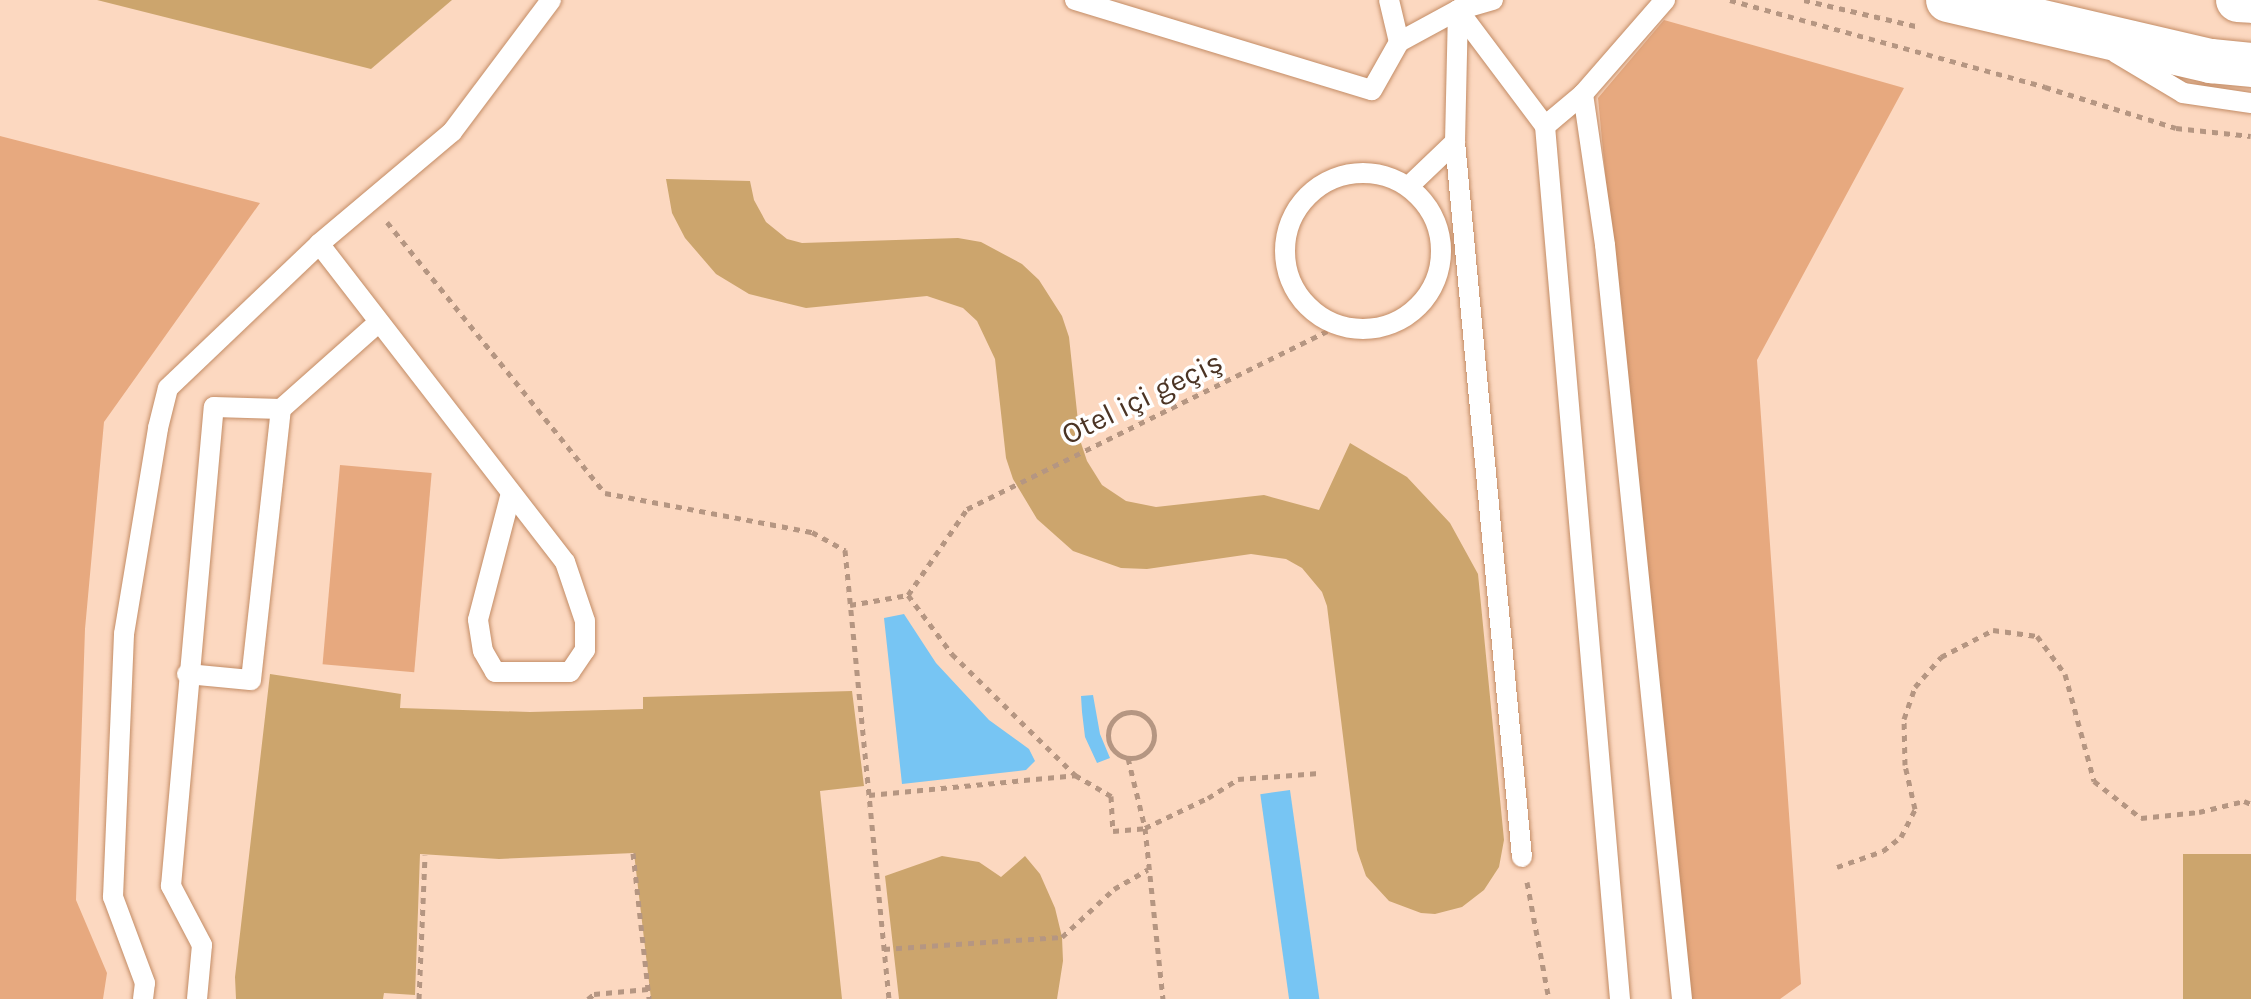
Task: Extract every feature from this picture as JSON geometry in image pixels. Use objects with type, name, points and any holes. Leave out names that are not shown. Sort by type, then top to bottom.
[{"type":"main road","points":[[1948,0],[2211,61],[2251,65]]},
{"type":"main road","points":[[2238,0],[2251,1]]},
{"type":"lane","points":[[143,999],[145,983],[113,897],[124,634],[158,428],[168,388],[319,244],[452,132],[551,0]]},
{"type":"lane","points":[[1075,0],[1372,90],[1399,42],[1458,10],[1493,0]]},
{"type":"lane","points":[[1389,0],[1399,42]]},
{"type":"lane","points":[[1545,126],[1583,94],[1665,0]]},
{"type":"lane","points":[[1458,10],[1545,126],[1620,999]]},
{"type":"lane","points":[[1458,10],[1455,142],[1522,857]]},
{"type":"lane","points":[[2082,32],[2183,93],[2251,103]]},
{"type":"lane","points":[[1583,94],[1605,245],[1682,999]]},
{"type":"lane","points":[[1409,186],[1455,142]]},
{"type":"lane","points":[[1366,171],[1409,186],[1437,221],[1442,266],[1421,306],[1382,329],[1336,327],[1299,301],[1283,259],[1291,215],[1322,182],[1366,171]]},
{"type":"lane","points":[[319,244],[565,562],[585,621],[585,650],[570,672],[495,672],[483,651],[478,620],[511,493]]},
{"type":"lane","points":[[187,674],[251,680],[281,409],[379,322]]},
{"type":"lane","points":[[197,999],[202,945],[171,886],[187,674],[214,407],[281,409]]},
{"type":"path","points":[[1730,0],[2045,87],[2176,128],[2251,136]]},
{"type":"path","points":[[370,201],[605,493],[812,532],[845,550],[889,999]]},
{"type":"path","name":"Otel içi geçiş","points":[[908,595],[967,509],[1336,327]]},
{"type":"path","points":[[850,605],[908,595],[952,654],[1075,775],[1111,796],[1113,831],[1145,828],[1208,798],[1238,779],[1319,773]]},
{"type":"path","points":[[1837,867],[1883,851],[1901,837],[1915,809],[1905,765],[1904,719],[1915,687],[1941,657],[1993,630],[2037,636],[2065,674],[2094,781],[2141,818],[2199,812],[2244,801],[2251,804]]},
{"type":"path","points":[[1128,758],[1146,752],[1154,737],[1149,720],[1133,712],[1116,717],[1108,733],[1113,749],[1128,758],[1145,828],[1163,999]]},
{"type":"path","points":[[869,795],[1075,775]]},
{"type":"path","points":[[633,853],[649,999]]},
{"type":"path","points":[[419,999],[425,855]]},
{"type":"path","points":[[1522,857],[1549,999]]},
{"type":"path","points":[[884,949],[1062,937],[1114,889],[1148,869]]},
{"type":"path","points":[[588,999],[594,994],[648,989]]},
{"type":"shaded area","points":[[1664,20],[1904,88],[1757,360],[1801,984],[1780,999],[1684,999],[1598,98]]},
{"type":"shaded area","points":[[0,136],[260,203],[104,422],[85,629],[76,900],[107,973],[103,999],[0,999]]},
{"type":"shaded area","points":[[340,465],[432,473],[414,672],[323,664]]},
{"type":"water","points":[[904,614],[936,663],[989,720],[1029,749],[1035,761],[1026,770],[902,784],[884,618]]},
{"type":"water","points":[[1093,695],[1100,734],[1110,758],[1097,763],[1085,737],[1081,696]]},
{"type":"water","points":[[1290,790],[1319,999],[1289,999],[1260,794]]},
{"type":"building","points":[[97,0],[452,0],[371,69]]},
{"type":"building","points":[[666,179],[750,181],[754,200],[766,222],[787,239],[802,243],[958,238],[981,242],[1022,264],[1039,280],[1062,316],[1069,337],[1080,440],[1087,461],[1102,485],[1126,501],[1156,507],[1264,495],[1319,510],[1350,443],[1407,477],[1450,523],[1478,574],[1504,840],[1499,867],[1484,890],[1462,907],[1435,914],[1421,913],[1389,901],[1366,876],[1357,850],[1327,606],[1322,592],[1302,568],[1286,559],[1251,554],[1147,569],[1121,568],[1073,551],[1037,519],[1013,479],[1006,458],[995,359],[977,321],[963,308],[927,296],[806,308],[749,294],[716,274],[685,238],[672,213]]},
{"type":"building","points":[[270,674],[401,694],[400,708],[530,712],[643,709],[643,697],[852,691],[864,786],[820,791],[842,999],[651,999],[634,853],[499,859],[420,854],[415,995],[384,993],[383,999],[236,999],[235,977]]},
{"type":"building","points":[[2183,854],[2251,854],[2251,999],[2183,999]]},
{"type":"building","points":[[942,856],[979,862],[1001,877],[1025,856],[1040,874],[1055,908],[1062,937],[1063,961],[1057,999],[899,999],[885,876]]}]
